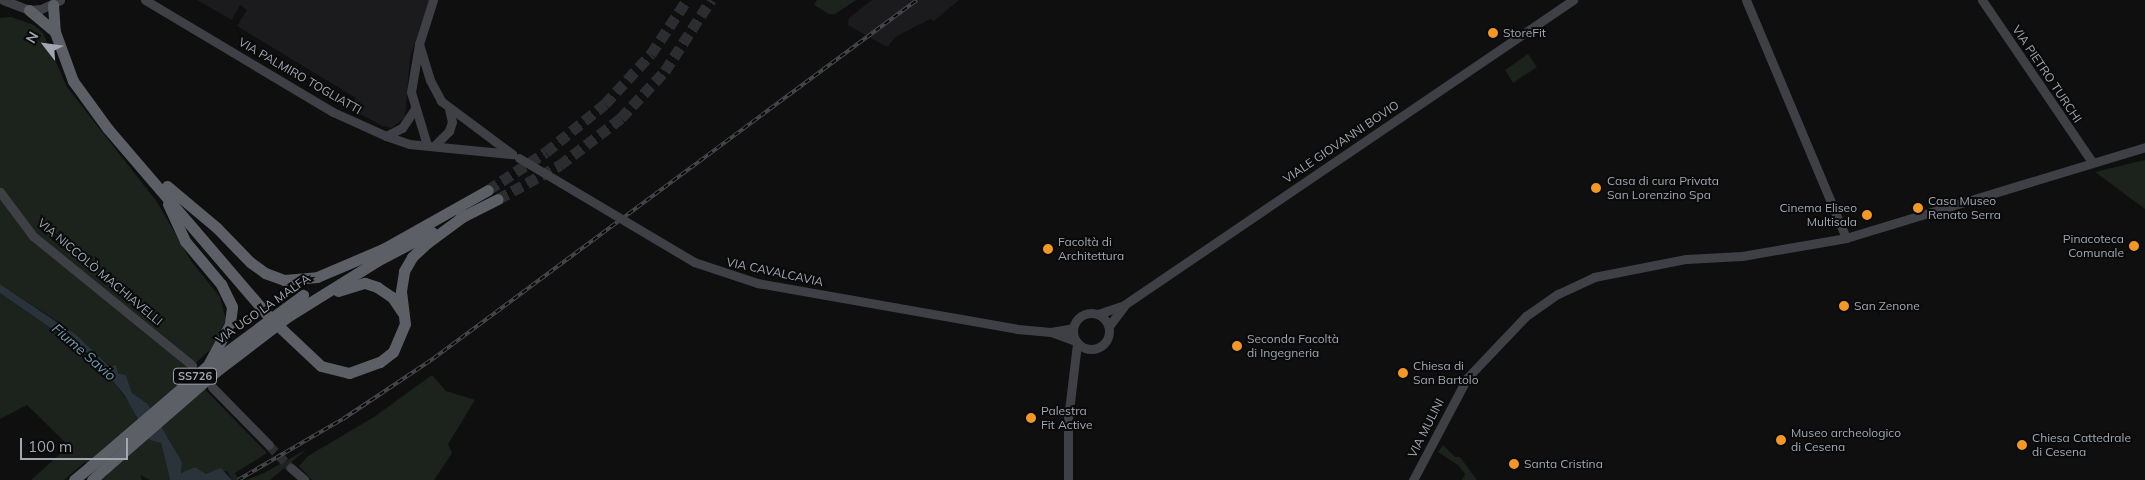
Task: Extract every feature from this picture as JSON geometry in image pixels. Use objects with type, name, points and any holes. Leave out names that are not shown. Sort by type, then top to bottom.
[{"type":"highway","points":[[56,2],[55,32],[73,81],[108,129],[155,181],[270,318],[321,366],[349,372],[380,362],[400,341],[405,324],[402,280],[412,257],[465,216]]},
{"type":"highway","points":[[29,10],[55,32]]},
{"type":"highway","points":[[108,129],[176,195],[217,228],[250,262],[274,277],[284,280],[317,277],[390,246]]},
{"type":"highway","points":[[155,181],[185,240],[228,296],[232,307],[230,324],[218,349],[206,367]]},
{"type":"highway","name":"VIA UGO LA MALFA","points":[[92,480],[98,467],[206,367],[303,295],[488,190]]},
{"type":"highway","name":"VIA UGO LA MALFA","points":[[74,480],[98,467],[287,317],[377,260],[498,199]]},
{"type":"highway","points":[[287,317],[341,289],[365,283],[385,291],[403,313]]},
{"type":"street","name":"VIA PALMIRO TOGLIATTI","points":[[145,0],[333,112],[386,136],[430,145],[515,156]]},
{"type":"street","points":[[434,0],[419,44],[411,92],[414,110],[430,145],[449,131],[452,122],[448,107]]},
{"type":"street","name":"VIALE GIOVANNI BOVIO","points":[[1098,314],[1124,305],[1573,0]]},
{"type":"street","points":[[1746,0],[1846,238]]},
{"type":"street","name":"VIA PIETRO TURCHI","points":[[1982,0],[2092,162]]},
{"type":"street","points":[[2,2],[29,10],[56,2]]},
{"type":"street","name":"VIA CAVALCAVIA","points":[[419,44],[430,80],[448,107],[515,156],[694,262],[757,283],[1016,329],[1051,332],[1073,328]]},
{"type":"street","points":[[386,136],[402,128],[414,110]]},
{"type":"street","name":"VIA MULINI","points":[[1413,480],[1461,387],[1526,316],[1558,294],[1594,277],[1686,259],[1742,256],[1846,238],[2145,147]]},
{"type":"street","name":"VIA NICCOLÒ MACHIAVELLI","points":[[0,192],[33,236],[192,365]]},
{"type":"street","name":"VIALE GIOVANNI BOVIO","points":[[1109,326],[1124,305]]},
{"type":"street","points":[[1068,480],[1068,419],[1076,369],[1076,342],[1073,328],[1084,314],[1098,314],[1109,326],[1106,342],[1083,357],[1076,369]]},
{"type":"street","name":"VIA CAVALCAVIA","points":[[1051,332],[1076,342]]},
{"type":"street","points":[[1076,342],[1094,350]]},
{"type":"street","points":[[212,387],[269,446]]},
{"type":"street","points":[[291,468],[305,480]]},
{"type":"shaded area","points":[[197,0],[430,0],[410,57],[405,117],[392,128],[383,126],[350,109],[356,98],[237,26],[247,10],[240,5],[232,20]]},
{"type":"shaded area","points":[[817,0],[856,0],[835,14],[829,14],[814,5]]},
{"type":"shaded area","points":[[872,0],[959,0],[934,21],[930,19],[897,36],[887,47],[848,25],[849,18]]},
{"type":"shaded area","points":[[11,17],[34,25],[43,33],[67,87],[157,202],[191,261],[220,297],[226,320],[211,349],[187,371],[267,453],[235,473],[239,480],[232,480],[227,471],[206,474],[195,467],[181,473],[182,462],[148,404],[132,393],[126,375],[118,373],[57,321],[0,284],[0,18]]},
{"type":"shaded area","points":[[1528,54],[1537,67],[1513,83],[1505,70]]},
{"type":"shaded area","points":[[2145,160],[2145,209],[2095,172]]},
{"type":"shaded area","points":[[0,293],[78,347],[107,374],[161,443],[170,480],[150,480],[140,475],[142,480],[98,480],[85,462],[64,480],[31,480],[69,446],[27,405],[0,419]]},
{"type":"shaded area","points":[[432,375],[446,391],[475,400],[448,444],[452,453],[434,480],[312,480],[299,466],[308,456],[374,417]]},
{"type":"shaded area","points":[[1443,445],[1455,457],[1460,457],[1477,480],[1462,480],[1465,474],[1458,465],[1438,452]]},
{"type":"shaded area","points":[[307,449],[270,480],[246,480],[264,473]]},
{"type":"water","name":"Fiume Savio","points":[[0,284],[75,334],[110,367],[116,365],[118,373],[126,375],[132,393],[148,404],[182,462],[181,473],[195,467],[206,474],[221,468],[232,480],[170,480],[161,443],[150,440],[125,396],[107,374],[78,347],[0,293]]},
{"type":"tunnel","points":[[488,190],[546,152],[605,104],[651,54],[687,0]]},
{"type":"tunnel","points":[[498,199],[560,165],[621,118],[665,71],[711,0]]},
{"type":"tunnel","points":[[269,445],[291,468]]},
{"type":"railway","points":[[238,480],[343,419],[434,358],[917,0]]},
{"type":"place","name":"StoreFit","points":[[1493,33]]},
{"type":"place","name":"Casa di cura Privata San Lorenzino Spa","points":[[1596,188]]},
{"type":"place","name":"Casa Museo Renato Serra","points":[[1918,208]]},
{"type":"place","name":"Cinema Eliseo Multisala","points":[[1867,215]]},
{"type":"place","name":"Pinacoteca Comunale","points":[[2134,246]]},
{"type":"place","name":"Facoltà di Architettura","points":[[1048,249]]},
{"type":"place","name":"San Zenone","points":[[1844,306]]},
{"type":"place","name":"Seconda Facoltà di Ingegneria","points":[[1237,346]]},
{"type":"place","name":"Chiesa di San Bartolo","points":[[1403,373]]},
{"type":"place","name":"Palestra Fit Active","points":[[1031,418]]},
{"type":"place","name":"Museo archeologico di Cesena","points":[[1781,440]]},
{"type":"place","name":"Chiesa Cattedrale di Cesena","points":[[2022,445]]},
{"type":"place","name":"Santa Cristina","points":[[1514,464]]}]
